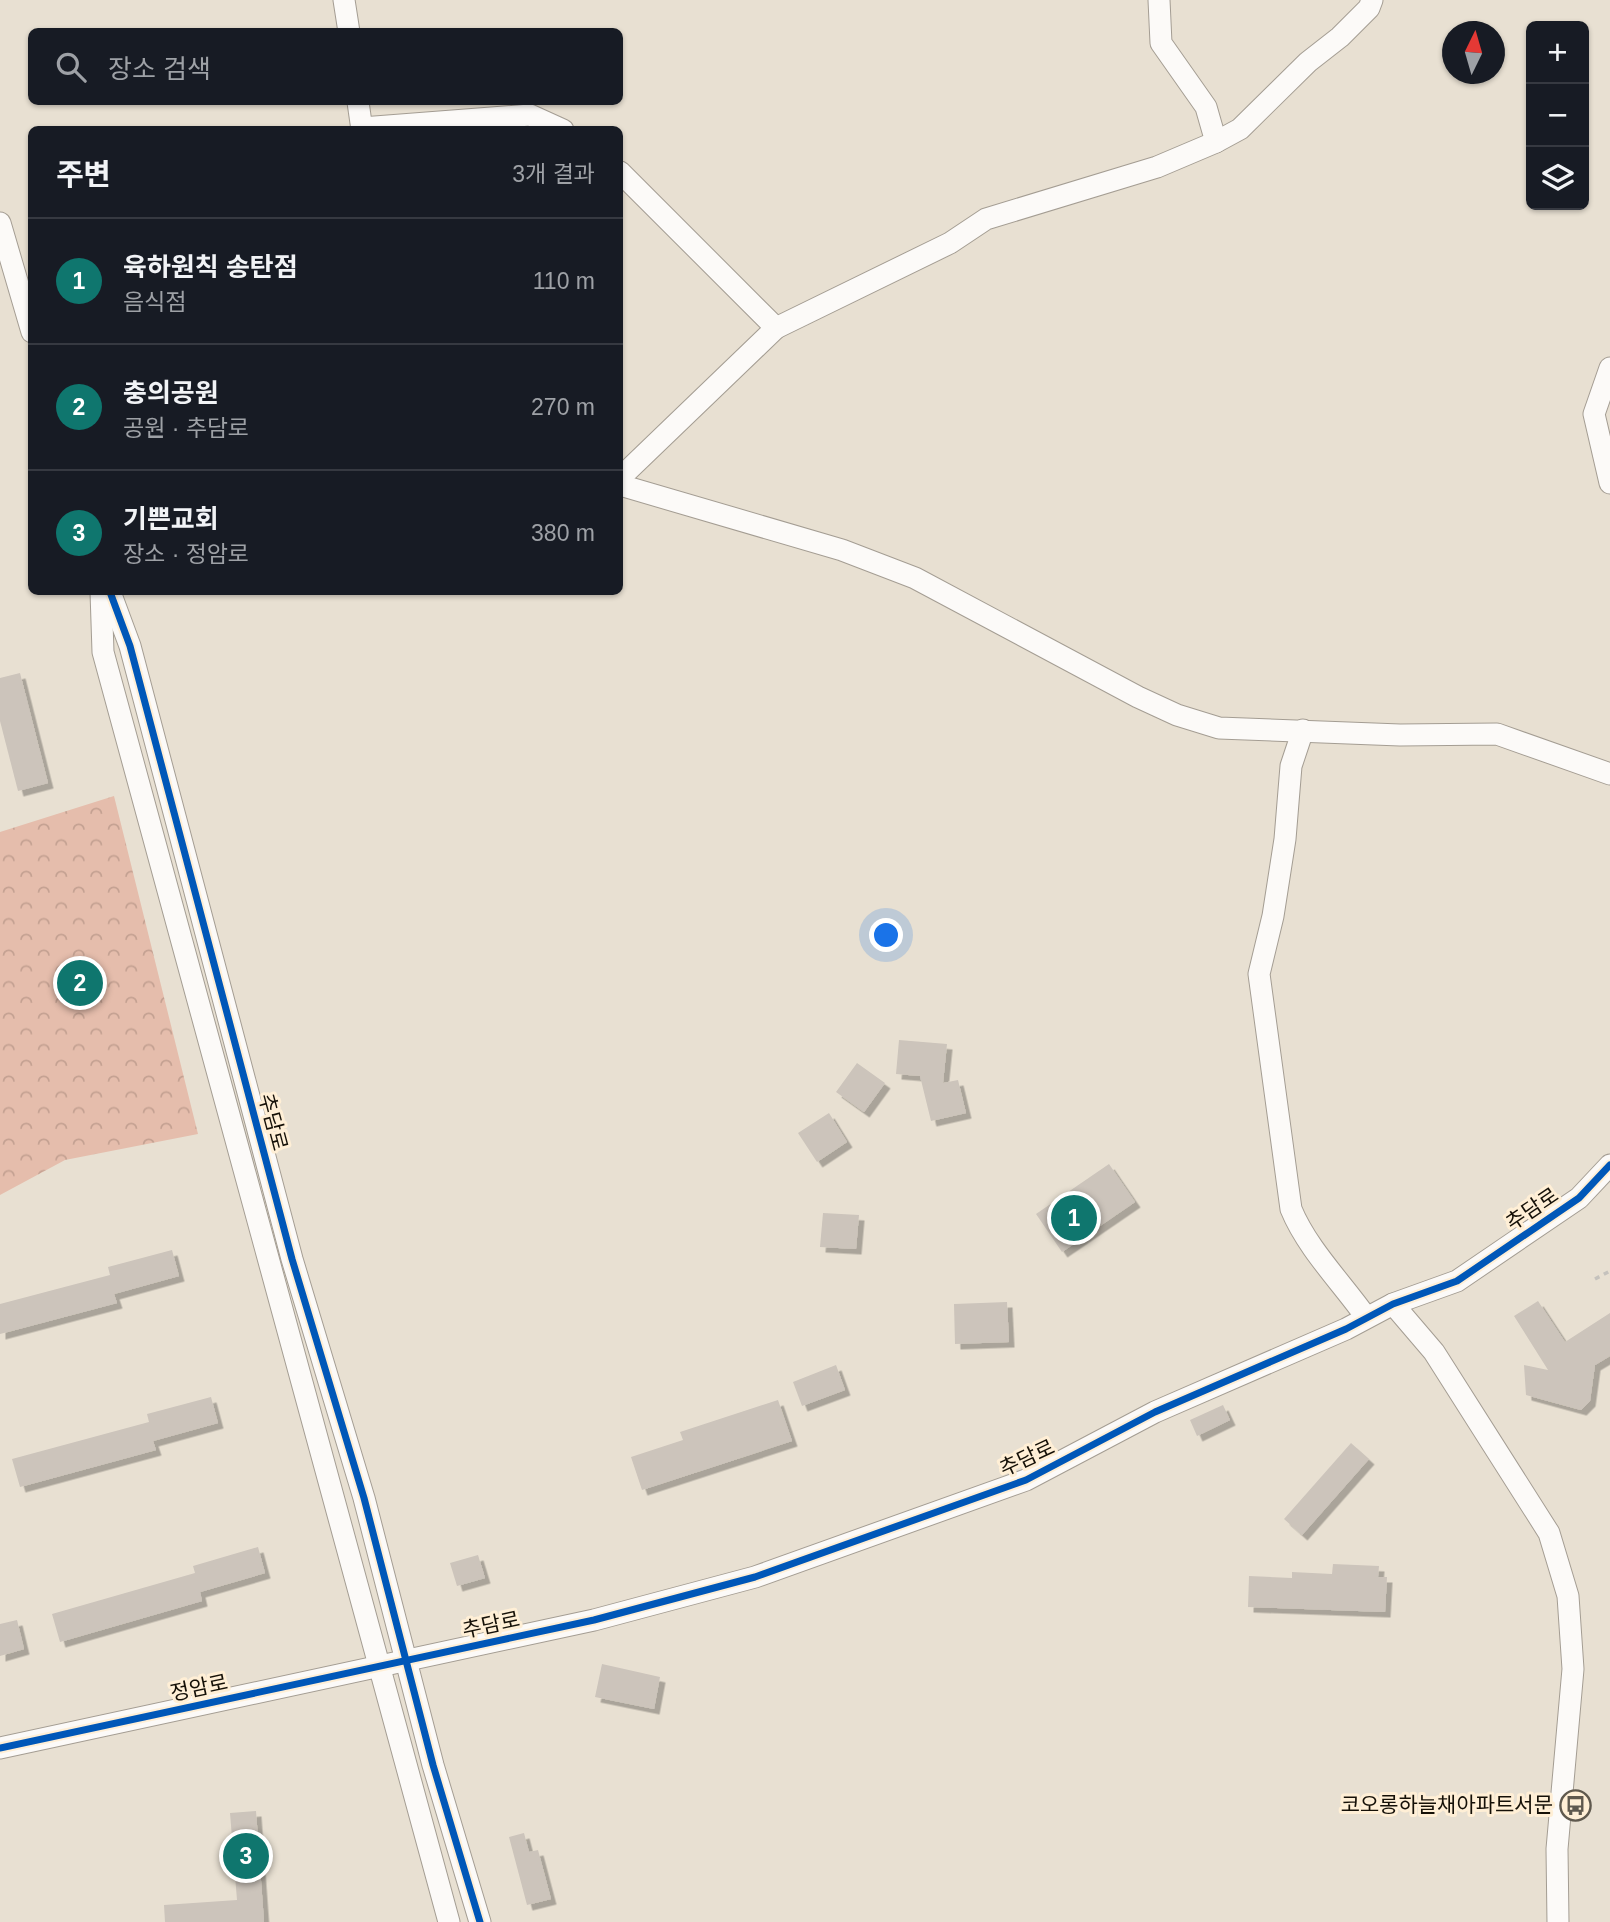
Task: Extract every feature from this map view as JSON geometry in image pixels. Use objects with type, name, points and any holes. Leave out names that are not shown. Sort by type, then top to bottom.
[{"type":"street","points":[[344,0],[348,28]]},
{"type":"street","points":[[1159,0],[1161,43],[1206,107],[1216,142]]},
{"type":"street","points":[[623,475],[776,328],[950,243],[986,219],[1157,167],[1240,129],[1308,62],[1369,8],[1371,0]]},
{"type":"street","points":[[358,105],[362,126]]},
{"type":"street","points":[[398,126],[530,115],[554,126]]},
{"type":"street","points":[[623,175],[776,328]]},
{"type":"street","points":[[0,223],[28,318]]},
{"type":"street","points":[[1610,368],[1594,414],[1610,483]]},
{"type":"street","points":[[623,486],[842,550],[915,578],[1177,715],[1219,728],[1400,735],[1497,734],[1610,774]]},
{"type":"street","name":"추담로","points":[[101,595],[103,652],[449,1922]]},
{"type":"street","name":"추담로","points":[[111,595],[130,646],[288,1246],[364,1498],[406,1662],[480,1922]]},
{"type":"street","points":[[1303,730],[1291,766],[1285,839],[1273,916],[1259,974],[1291,1209],[1301,1233],[1333,1269],[1366,1317]]},
{"type":"street","name":"추담로","points":[[406,1662],[594,1620],[755,1577],[1026,1480],[1155,1412],[1346,1329],[1393,1304],[1457,1281],[1579,1198],[1610,1165]]},
{"type":"street","points":[[1393,1304],[1434,1352],[1549,1534],[1568,1595],[1573,1669],[1557,1849],[1558,1922]]},
{"type":"street","name":"정암로","points":[[0,1748],[406,1662]]},
{"type":"path","points":[[1595,1279],[1610,1271]]},
{"type":"green space","points":[[114,796],[198,1134],[65,1160],[0,1195],[0,832]]},
{"type":"building","points":[[20,673],[48,783],[18,791],[0,721],[0,678]]},
{"type":"building","points":[[899,1040],[947,1044],[943,1083],[958,1080],[966,1113],[931,1121],[920,1076],[896,1074]]},
{"type":"building","points":[[857,1063],[885,1083],[864,1112],[836,1092]]},
{"type":"building","points":[[829,1113],[847,1142],[817,1162],[798,1133]]},
{"type":"building","points":[[1109,1164],[1135,1202],[1062,1252],[1036,1214]]},
{"type":"building","points":[[823,1213],[859,1215],[856,1249],[820,1247]]},
{"type":"building","points":[[172,1250],[179,1276],[114,1294],[117,1303],[0,1334],[0,1304],[110,1275],[108,1267]]},
{"type":"building","points":[[1538,1301],[1565,1342],[1610,1313],[1610,1356],[1595,1365],[1590,1401],[1581,1410],[1526,1395],[1524,1365],[1548,1370],[1514,1316]]},
{"type":"building","points":[[1007,1302],[1009,1342],[955,1344],[954,1304]]},
{"type":"building","points":[[836,1365],[845,1390],[802,1406],[793,1382]]},
{"type":"building","points":[[211,1397],[218,1423],[153,1441],[156,1450],[20,1487],[12,1459],[149,1422],[147,1414]]},
{"type":"building","points":[[778,1400],[792,1441],[642,1490],[631,1457],[683,1440],[680,1432]]},
{"type":"building","points":[[1223,1405],[1230,1420],[1197,1436],[1190,1420]]},
{"type":"building","points":[[1351,1443],[1369,1459],[1302,1535],[1284,1519]]},
{"type":"building","points":[[258,1547],[265,1573],[200,1592],[202,1601],[60,1642],[52,1614],[195,1573],[193,1566]]},
{"type":"building","points":[[478,1555],[485,1578],[457,1586],[450,1563]]},
{"type":"building","points":[[1333,1564],[1379,1566],[1378,1577],[1387,1577],[1385,1612],[1248,1607],[1249,1576],[1292,1578],[1292,1572],[1332,1574]]},
{"type":"building","points":[[17,1620],[24,1649],[0,1656],[0,1624]]},
{"type":"building","points":[[602,1664],[660,1677],[654,1709],[595,1697]]},
{"type":"building","points":[[256,1811],[264,1922],[165,1922],[164,1905],[237,1900],[230,1813]]},
{"type":"building","points":[[524,1833],[529,1852],[538,1850],[551,1899],[527,1905],[509,1837]]},
{"type":"cycle path","points":[[111,595],[130,646],[292,1259],[364,1498],[433,1765],[480,1922]]},
{"type":"cycle path","points":[[0,1748],[594,1620],[755,1577],[1026,1480],[1155,1412],[1346,1329],[1393,1304],[1457,1281],[1579,1198],[1610,1165]]},
{"type":"place","name":"충의공원","points":[[80,983]]},
{"type":"place","name":"육하원칙 송탄점","points":[[1074,1218]]},
{"type":"place","name":"코오롱하늘채아파트서문","points":[[1576,1805]]},
{"type":"place","name":"기쁜교회","points":[[246,1856]]}]
